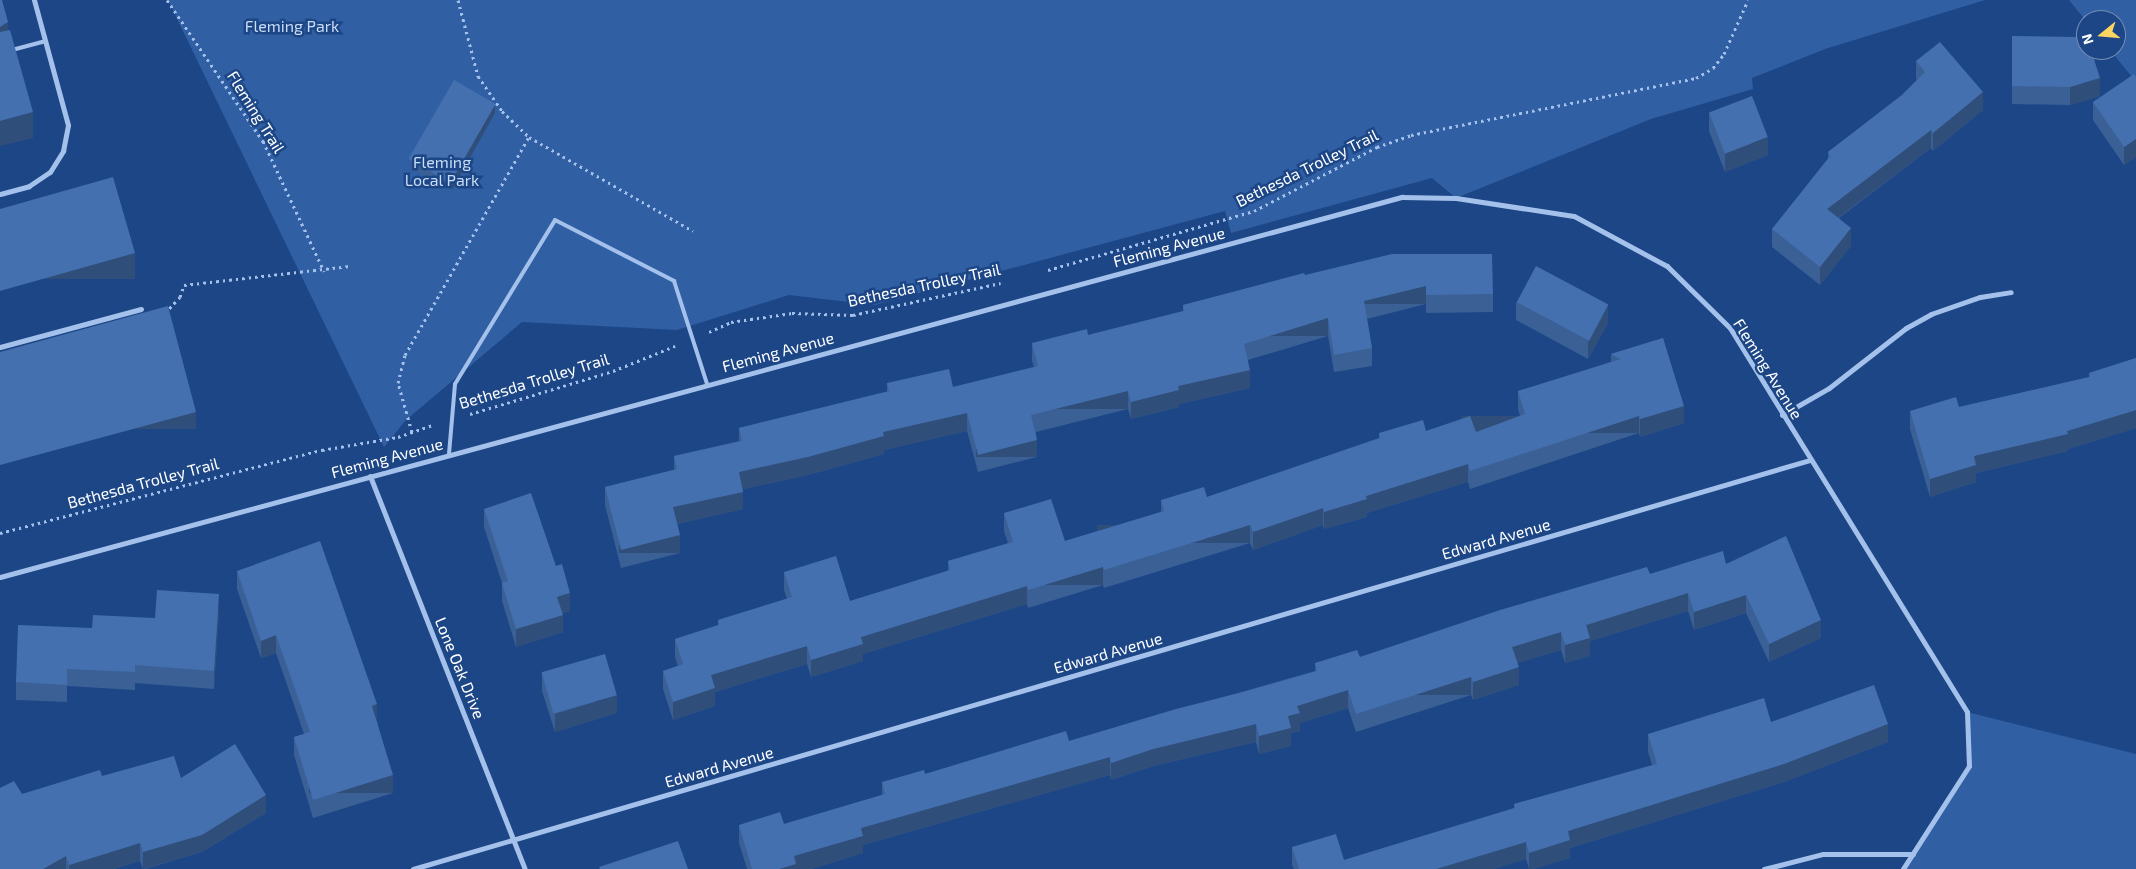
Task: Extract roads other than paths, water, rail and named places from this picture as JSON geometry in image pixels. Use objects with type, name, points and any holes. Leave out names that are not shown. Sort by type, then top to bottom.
[{"type":"street","points":[[0,194],[29,186],[50,172],[63,151],[68,125],[34,0]]},
{"type":"street","name":"Fleming Avenue","points":[[0,577],[1402,197],[1456,198],[1574,216],[1667,266],[1730,328],[1967,712],[1969,766],[1903,869]]},
{"type":"street","points":[[1782,415],[1829,388],[1906,328],[1931,314],[1980,297],[2011,292]]},
{"type":"street","points":[[0,347],[141,309]]},
{"type":"street","name":"Edward Avenue","points":[[412,869],[1810,460]]},
{"type":"street","name":"Lone Oak Drive","points":[[370,476],[525,869]]},
{"type":"street","points":[[1764,869],[1823,854],[1913,854]]},
{"type":"lane","points":[[9,51],[45,42]]},
{"type":"lane","points":[[449,454],[454,418],[455,384],[555,220],[674,281],[694,338],[707,384]]},
{"type":"park label","name":"Fleming Park","points":[[292,26]]},
{"type":"park label","name":"Fleming Local Park","points":[[442,171]]}]
